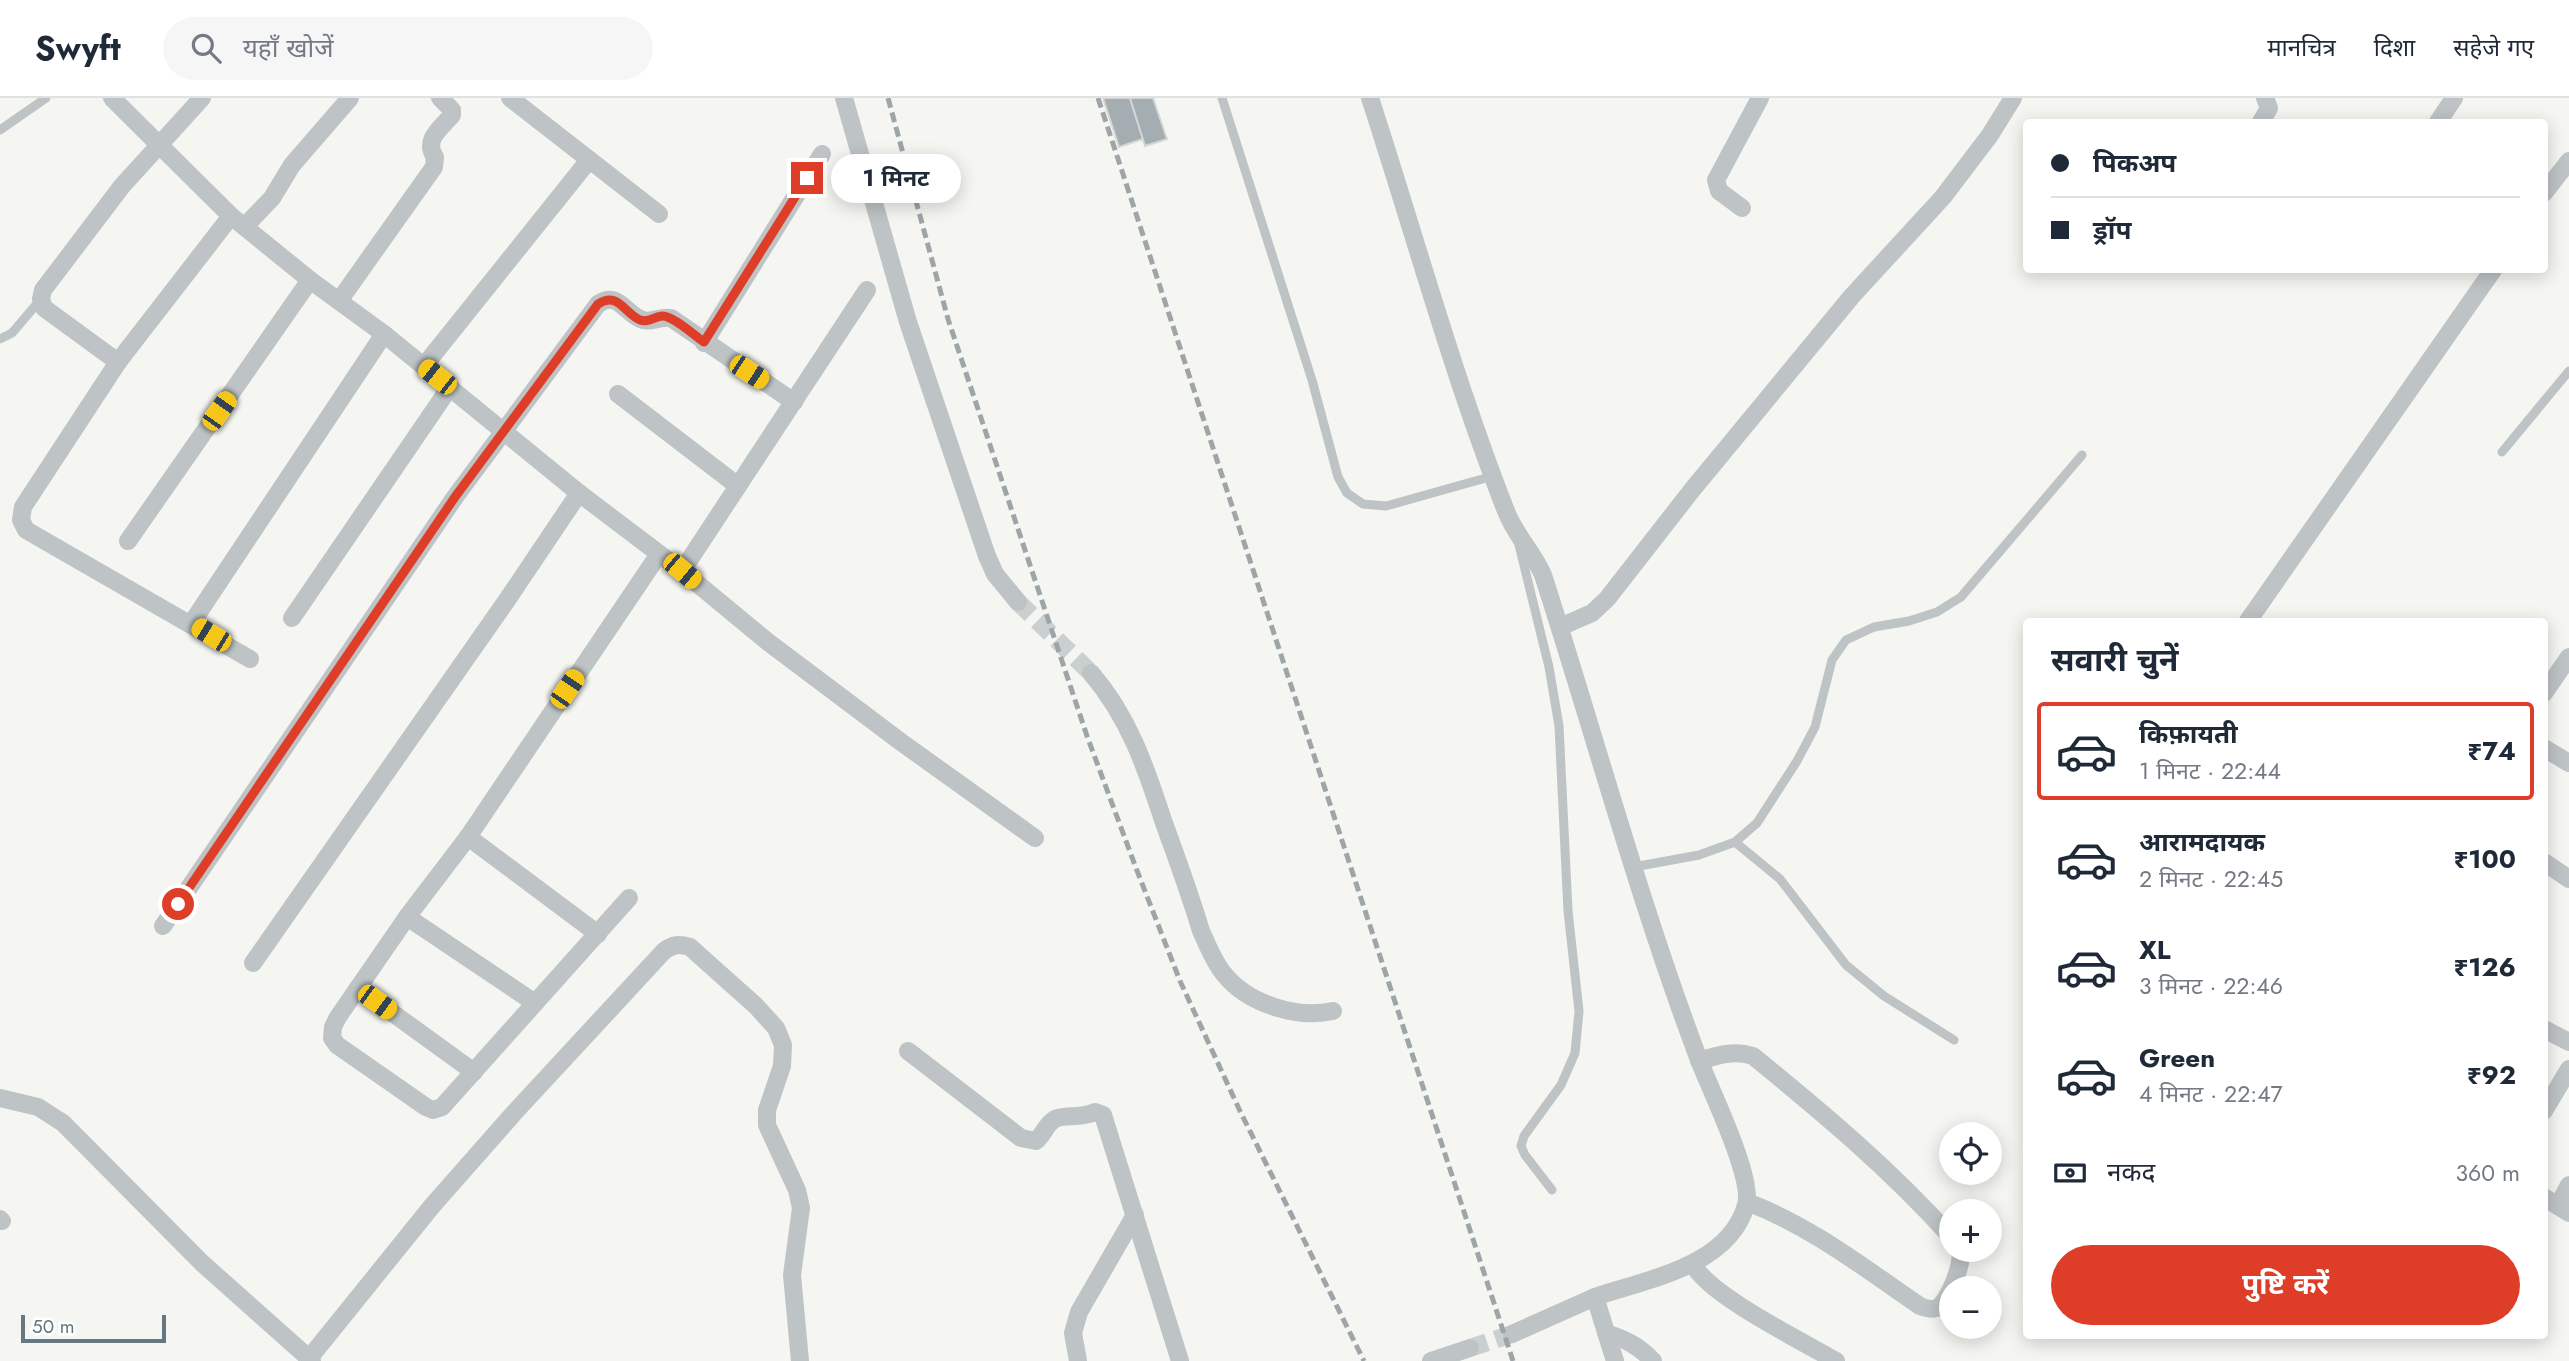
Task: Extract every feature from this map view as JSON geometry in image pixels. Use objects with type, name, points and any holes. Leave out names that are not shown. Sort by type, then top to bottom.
[{"type":"street","points":[[113,98],[238,221],[310,280],[384,334],[768,642],[1035,838]]},
{"type":"street","points":[[118,362],[44,308],[41,299],[43,290],[86,231],[202,98]]},
{"type":"street","points":[[250,659],[26,530],[21,520],[23,507],[118,362],[238,221],[271,198],[292,165],[350,98]]},
{"type":"street","points":[[339,301],[433,167],[435,157],[430,150],[431,142],[452,115],[452,110],[440,98]]},
{"type":"street","points":[[510,98],[659,214]]},
{"type":"street","points":[[844,98],[908,322],[987,556],[995,574],[1018,602]]},
{"type":"street","points":[[1370,98],[1463,391],[1507,515],[1536,558],[1560,627],[1634,867],[1699,1061],[1742,1172],[1747,1202],[1739,1223],[1722,1245],[1693,1264],[1600,1314],[1512,1334]]},
{"type":"street","points":[[1742,208],[1719,191],[1716,180],[1760,98]]},
{"type":"street","points":[[1560,627],[1592,613],[1607,599],[1852,296],[1943,197],[1990,135],[2013,98]]},
{"type":"street","points":[[2263,119],[2269,108],[2265,98]]},
{"type":"street","points":[[2440,119],[2454,98]]},
{"type":"street","points":[[704,342],[822,155]]},
{"type":"street","points":[[424,366],[589,160]]},
{"type":"street","points":[[2548,189],[2569,161]]},
{"type":"street","points":[[2250,618],[2491,273]]},
{"type":"street","points":[[128,541],[310,280]]},
{"type":"street","points":[[682,571],[867,290]]},
{"type":"street","points":[[163,926],[455,497],[598,304],[612,299],[620,302],[641,320],[648,321],[662,316],[671,318],[794,402]]},
{"type":"street","points":[[191,624],[384,334]]},
{"type":"street","points":[[292,618],[450,387]]},
{"type":"street","points":[[618,394],[738,486]]},
{"type":"street","points":[[253,963],[579,493]]},
{"type":"street","points":[[629,898],[442,1107],[433,1110],[426,1107],[337,1045],[332,1038],[333,1027],[358,988],[468,837],[659,554]]},
{"type":"street","points":[[2548,688],[2569,657]]},
{"type":"street","points":[[1091,673],[1120,712],[1140,752],[1201,931],[1225,975],[1268,1004],[1300,1014],[1318,1015],[1333,1011]]},
{"type":"street","points":[[2548,750],[2569,763]]},
{"type":"street","points":[[468,837],[598,934]]},
{"type":"street","points":[[2548,865],[2569,879]]},
{"type":"street","points":[[408,917],[535,1003]]},
{"type":"street","points":[[0,1098],[38,1107],[63,1123],[202,1263],[309,1360],[432,1206],[514,1113],[664,951],[672,945],[690,947],[756,1006],[776,1028],[783,1045],[782,1066],[767,1110],[767,1125],[797,1190],[801,1208],[792,1275],[800,1361]]},
{"type":"street","points":[[358,988],[474,1072]]},
{"type":"street","points":[[2548,1031],[2569,1042]]},
{"type":"street","points":[[908,1051],[1028,1141],[1036,1141],[1048,1125],[1059,1117],[1079,1118],[1099,1112],[1102,1115],[1180,1361]]},
{"type":"street","points":[[1699,1061],[1741,1052],[1753,1056],[1886,1169],[1939,1224]]},
{"type":"street","points":[[2548,1104],[2569,1069]]},
{"type":"street","points":[[2557,1205],[2569,1185]]},
{"type":"street","points":[[1747,1202],[1781,1215],[1825,1241],[1920,1306],[1929,1309],[1938,1308],[1945,1301],[1961,1262]]},
{"type":"street","points":[[1078,1361],[1073,1333],[1079,1312],[1135,1215]]},
{"type":"street","points":[[1693,1264],[1698,1274],[1722,1294],[1836,1361]]},
{"type":"street","points":[[1600,1314],[1615,1361]]},
{"type":"street","points":[[1600,1314],[1625,1339],[1653,1361]]},
{"type":"street","points":[[1431,1361],[1470,1348]]},
{"type":"lane","points":[[0,130],[46,98]]},
{"type":"lane","points":[[1222,98],[1312,380],[1338,477],[1347,493],[1363,504],[1386,506],[1493,476]]},
{"type":"lane","points":[[0,339],[12,334],[41,299]]},
{"type":"lane","points":[[2502,452],[2569,371]]},
{"type":"lane","points":[[1634,867],[1699,855],[1735,842],[1757,823],[1797,761],[1815,727],[1832,660],[1846,640],[1874,627],[1909,621],[1937,612],[1961,597],[2082,454]]},
{"type":"lane","points":[[1515,530],[1549,667],[1559,726],[1568,911],[1579,1011],[1575,1053],[1566,1074],[1524,1136],[1521,1146],[1552,1190]]},
{"type":"lane","points":[[1735,842],[1780,879],[1846,965],[1884,996],[1954,1040]]},
{"type":"building","points":[[1103,98],[1130,98],[1143,139],[1119,147]]},
{"type":"building","points":[[1130,98],[1153,98],[1167,139],[1145,146]]},
{"type":"tunnel","points":[[1018,602],[1091,673]]},
{"type":"tunnel","points":[[1470,1348],[1512,1334]]},
{"type":"railway","points":[[888,98],[948,319],[1087,736],[1136,868],[1180,981],[1240,1111],[1364,1361]]},
{"type":"railway","points":[[1098,98],[1513,1361]]},
{"type":"route","points":[[178,904],[455,497],[598,304],[612,299],[620,302],[641,320],[648,321],[662,316],[671,318],[704,342],[807,178]]}]
